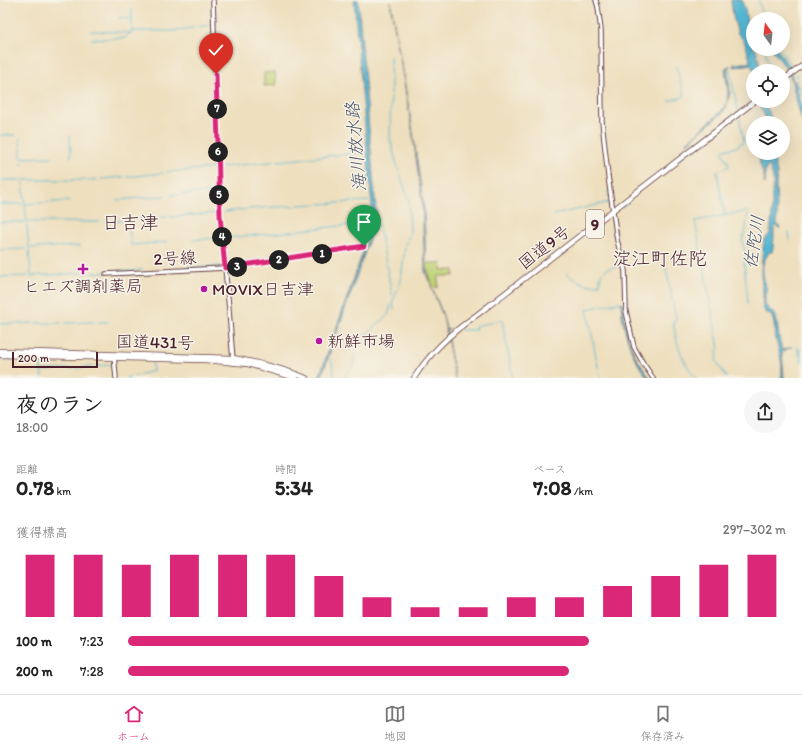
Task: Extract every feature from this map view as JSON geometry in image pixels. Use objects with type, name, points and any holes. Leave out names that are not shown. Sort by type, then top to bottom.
[{"type":"highway","points":[[790,75],[802,66]]},
{"type":"highway","name":"国道9号","points":[[414,378],[431,354],[461,326],[746,107]]},
{"type":"highway","name":"国道431号","points":[[0,352],[234,360],[264,364],[306,378]]},
{"type":"highway","name":"国道431号","points":[[0,355],[114,356]]},
{"type":"highway","name":"国道431号","points":[[234,360],[296,378]]},
{"type":"street","points":[[213,0],[220,207],[234,360]]},
{"type":"street","points":[[596,0],[601,30],[602,121],[608,176],[618,240],[625,271],[626,311],[634,347],[653,378]]},
{"type":"street","name":"2号線","points":[[106,274],[225,268],[364,246]]},
{"type":"street","points":[[114,356],[116,378]]},
{"type":"green space","points":[[275,72],[276,85],[264,86],[264,73]]},
{"type":"green space","points":[[428,263],[441,263],[441,270],[454,270],[454,276],[438,276],[438,288],[433,286],[427,266]]},
{"type":"water","points":[[354,0],[358,0],[377,222],[375,223],[321,378],[319,378],[371,229],[373,218]]},
{"type":"water","points":[[390,0],[412,127],[424,208],[426,269],[430,284],[425,271],[422,202],[412,128]]},
{"type":"water","points":[[731,0],[742,0],[746,16],[746,46],[738,34],[733,16]]},
{"type":"water","points":[[749,56],[758,56],[759,64],[746,64],[734,67],[733,65],[749,63]]},
{"type":"water","points":[[777,56],[782,56],[787,64],[783,64]]},
{"type":"water","points":[[728,66],[730,66],[727,69],[730,92],[726,108],[685,144],[722,111],[725,106],[728,96],[728,86],[725,70]]},
{"type":"water","points":[[790,68],[802,106],[802,121],[790,76]]},
{"type":"water","points":[[761,108],[767,108],[770,116],[764,116]]},
{"type":"water","points":[[760,160],[774,160],[777,173],[777,224],[780,228],[774,227],[774,243],[772,252],[769,252],[763,262],[763,267],[767,291],[765,291],[765,305],[776,316],[782,350],[792,347],[782,352],[784,378],[781,378],[782,364],[776,340],[774,322],[769,313],[766,313],[764,310],[763,305],[761,264],[764,240],[770,233],[773,190],[772,174],[768,165],[765,173],[765,180]]},
{"type":"water","points":[[621,302],[623,303],[628,338],[636,357],[650,378],[648,378],[640,366],[631,349],[623,322]]},
{"type":"water","points":[[443,317],[446,329],[450,330],[446,330],[455,378]]},
{"type":"waterway","points":[[759,0],[761,12]]},
{"type":"waterway","points":[[593,2],[594,8]]},
{"type":"waterway","points":[[91,31],[132,33],[132,10]]},
{"type":"waterway","points":[[595,10],[596,16]]},
{"type":"waterway","points":[[119,18],[132,19]]},
{"type":"waterway","points":[[132,31],[174,31],[210,25]]},
{"type":"waterway","points":[[91,39],[125,38],[130,33]]},
{"type":"waterway","points":[[767,56],[768,64]]},
{"type":"waterway","points":[[785,56],[794,69]]},
{"type":"waterway","points":[[390,57],[390,137]]},
{"type":"waterway","points":[[669,101],[685,96],[676,66]]},
{"type":"waterway","points":[[729,67],[738,111]]},
{"type":"waterway","points":[[797,76],[802,72]]},
{"type":"waterway","points":[[796,74],[802,95]]},
{"type":"waterway","points":[[725,215],[717,172],[729,166],[722,152],[724,149],[739,146],[739,144],[744,142],[739,116]]},
{"type":"waterway","points":[[0,135],[16,135]]},
{"type":"waterway","points":[[70,136],[71,157]]},
{"type":"waterway","points":[[390,138],[409,204]]},
{"type":"waterway","points":[[20,141],[21,148]]},
{"type":"waterway","name":"海川放水路","points":[[222,167],[365,152]]},
{"type":"waterway","points":[[22,158],[53,157]]},
{"type":"waterway","points":[[167,172],[215,168]]},
{"type":"waterway","points":[[127,177],[163,173]]},
{"type":"waterway","points":[[101,179],[124,177]]},
{"type":"waterway","points":[[4,180],[20,180]]},
{"type":"waterway","points":[[23,180],[97,180]]},
{"type":"waterway","points":[[23,182],[25,204],[70,201]]},
{"type":"waterway","points":[[608,191],[609,197]]},
{"type":"waterway","points":[[171,195],[215,192]]},
{"type":"waterway","points":[[117,200],[165,196]]},
{"type":"waterway","points":[[355,202],[367,201]]},
{"type":"waterway","points":[[320,204],[353,202]]},
{"type":"waterway","points":[[554,215],[610,202]]},
{"type":"waterway","points":[[0,204],[23,204]]},
{"type":"waterway","points":[[298,205],[317,204]]},
{"type":"waterway","points":[[25,206],[27,222],[99,222]]},
{"type":"waterway","points":[[224,212],[294,206]]},
{"type":"waterway","points":[[408,239],[410,231],[409,207]]},
{"type":"waterway","name":"佐陀川","points":[[719,349],[695,221],[748,211],[746,229],[742,240],[746,256],[744,263],[748,303]]},
{"type":"waterway","points":[[170,217],[216,213]]},
{"type":"waterway","points":[[106,222],[167,217]]},
{"type":"waterway","points":[[0,222],[24,222]]},
{"type":"waterway","points":[[27,225],[29,248],[80,246]]},
{"type":"waterway","points":[[129,225],[131,245],[168,242]]},
{"type":"waterway","points":[[300,230],[351,225]]},
{"type":"waterway","points":[[379,225],[382,245]]},
{"type":"waterway","points":[[226,238],[298,231]]},
{"type":"waterway","points":[[789,233],[790,240]]},
{"type":"waterway","points":[[191,240],[218,238]]},
{"type":"waterway","points":[[394,310],[393,301],[401,281],[405,245],[407,241]]},
{"type":"waterway","points":[[383,247],[392,295]]},
{"type":"waterway","points":[[0,250],[25,249]]},
{"type":"waterway","points":[[29,250],[31,274]]},
{"type":"waterway","points":[[302,254],[311,253]]},
{"type":"waterway","points":[[228,265],[299,254]]},
{"type":"waterway","points":[[176,269],[221,266]]},
{"type":"waterway","points":[[566,273],[582,283],[595,285],[600,284],[601,275],[605,270],[620,266]]},
{"type":"waterway","points":[[666,268],[676,319]]},
{"type":"waterway","points":[[132,271],[142,270]]},
{"type":"waterway","points":[[108,272],[122,271]]},
{"type":"waterway","points":[[124,271],[131,271]]},
{"type":"waterway","points":[[91,273],[104,272]]},
{"type":"waterway","points":[[31,276],[82,273]]},
{"type":"waterway","points":[[0,277],[28,276]]},
{"type":"waterway","points":[[600,378],[587,309],[621,302]]},
{"type":"waterway","points":[[356,351],[358,342],[388,315],[391,305]]},
{"type":"waterway","points":[[460,330],[476,330],[475,326],[502,320],[513,378]]},
{"type":"waterway","points":[[676,321],[673,322],[680,352],[696,378]]},
{"type":"waterway","points":[[65,323],[94,322]]},
{"type":"waterway","points":[[98,322],[108,322]]},
{"type":"waterway","points":[[0,324],[33,323]]},
{"type":"waterway","points":[[36,323],[61,323]]},
{"type":"waterway","points":[[797,346],[799,355]]},
{"type":"waterway","points":[[800,349],[802,362]]},
{"type":"waterway","points":[[717,350],[718,354],[716,361],[727,378]]},
{"type":"waterway","points":[[342,378],[352,368],[355,353]]},
{"type":"waterway","points":[[331,358],[335,378]]},
{"type":"waterway","points":[[9,359],[19,359]]},
{"type":"waterway","points":[[22,359],[37,359]]},
{"type":"waterway","points":[[42,378],[40,359],[65,360]]},
{"type":"waterway","points":[[126,378],[153,371],[152,363]]},
{"type":"waterway","points":[[41,371],[111,365]]},
{"type":"place","name":"ヒエズ調剤薬局","points":[[83,269]]},
{"type":"place","name":"MOVIX日吉津","points":[[204,289]]},
{"type":"place","name":"新鮮市場","points":[[319,341]]},
{"type":"district","name":"日吉津","points":[[130,222]]},
{"type":"district","name":"淀江町佐陀","points":[[660,258]]},
{"type":"route","points":[[216,74],[220,215],[225,268],[364,246]]}]
